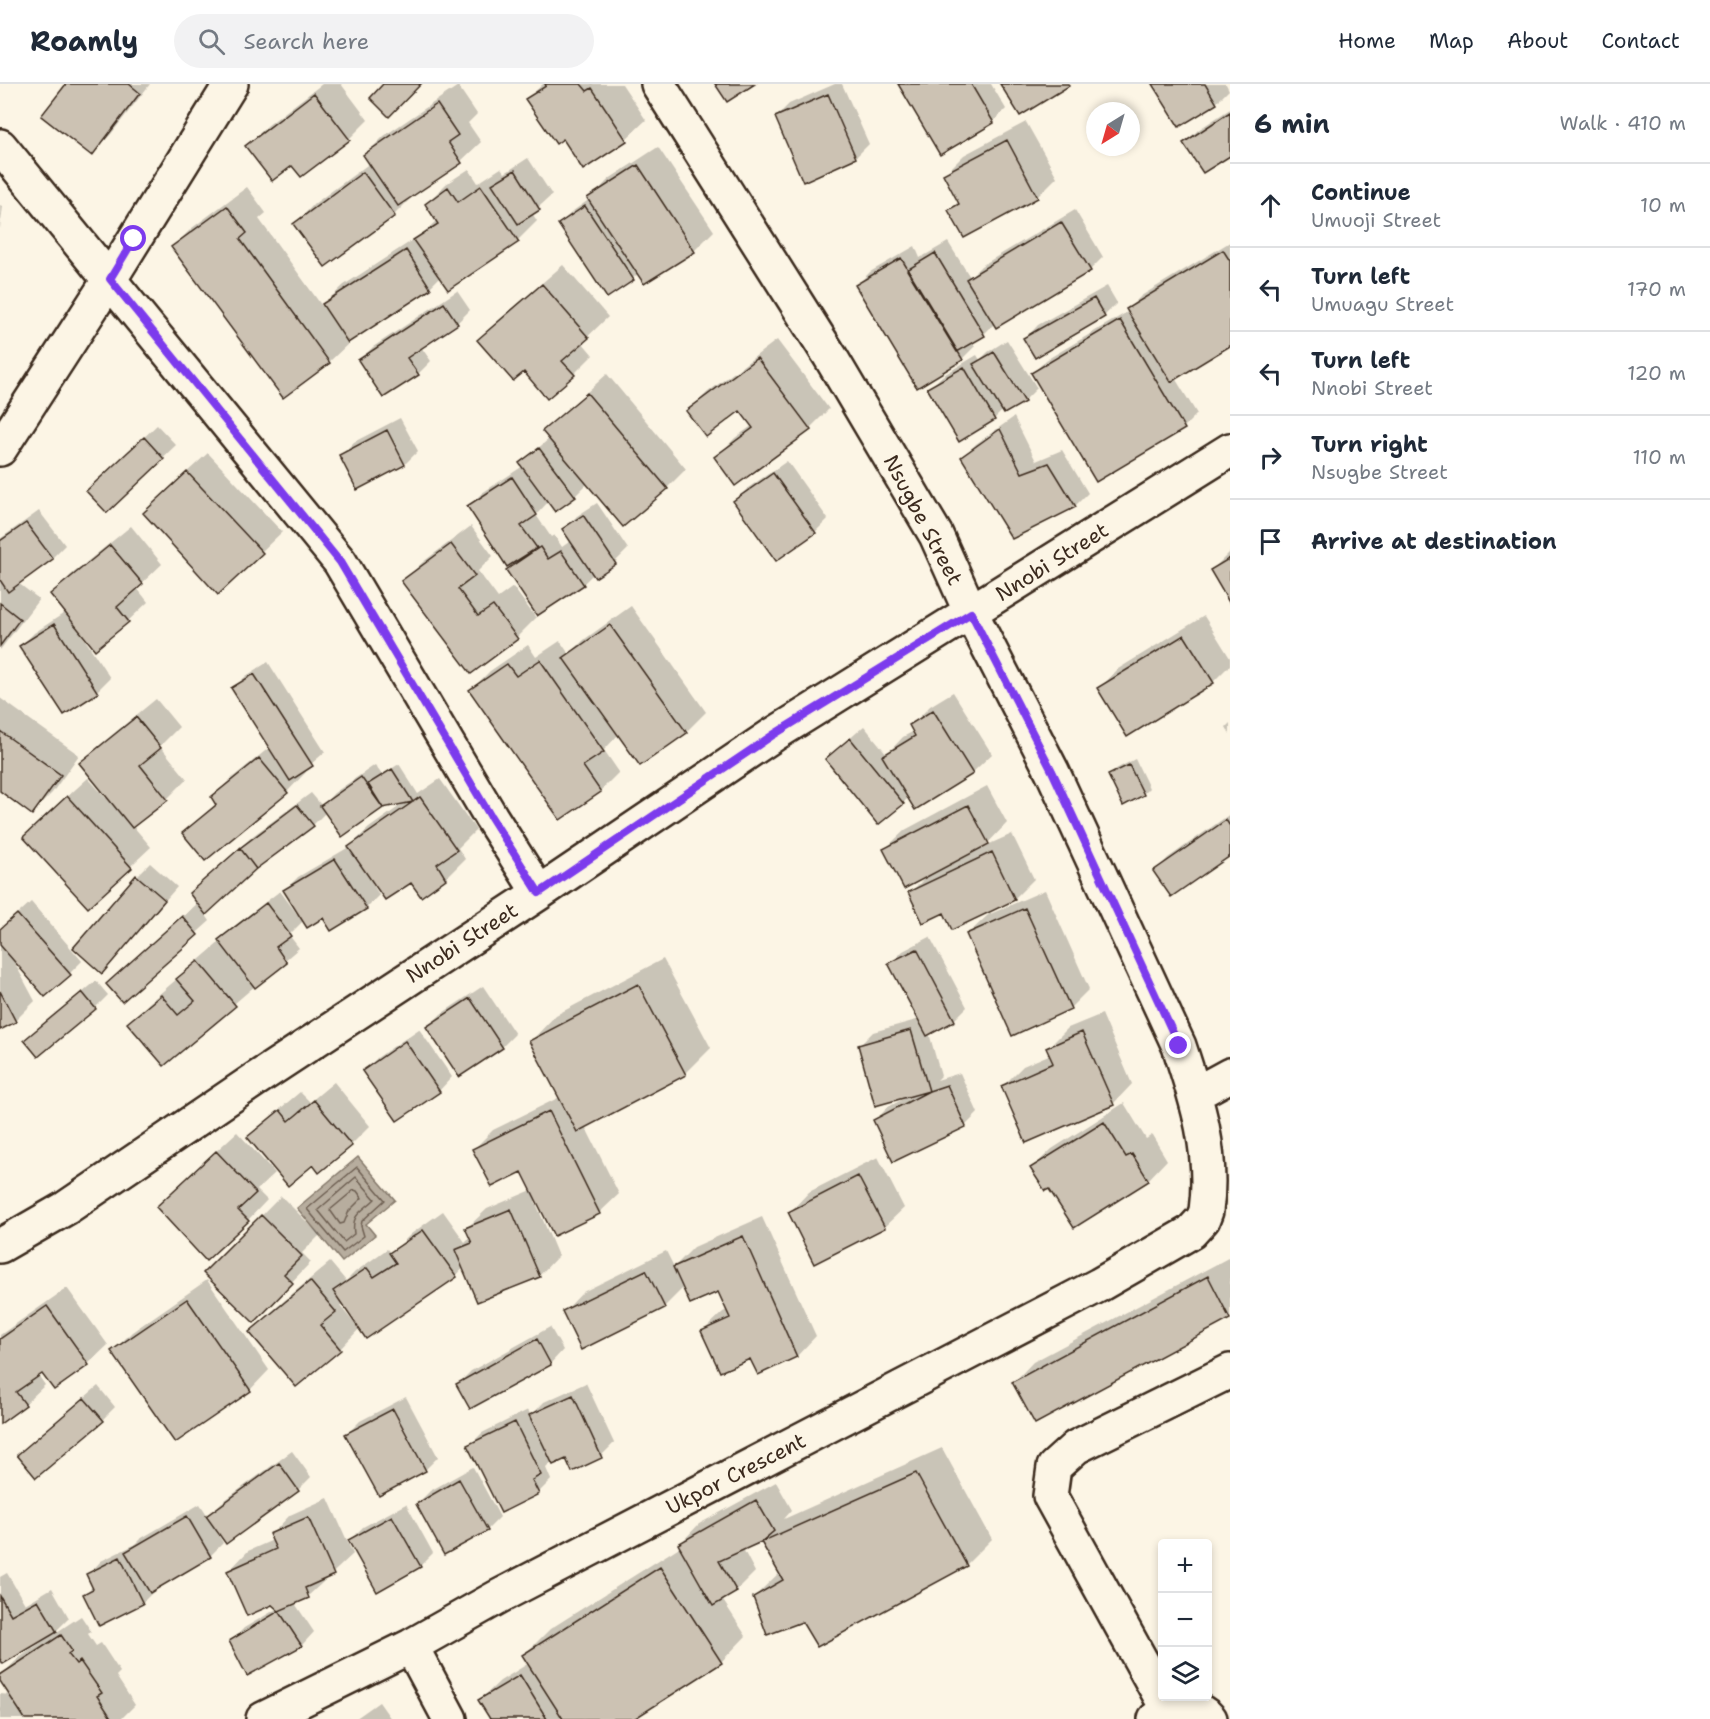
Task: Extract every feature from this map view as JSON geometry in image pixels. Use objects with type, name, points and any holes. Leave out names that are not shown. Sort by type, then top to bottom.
[{"type":"street","points":[[0,449],[110,279],[231,84]]},
{"type":"street","name":"Nsugbe Street","points":[[658,84],[831,356],[936,535],[971,613],[1057,781],[1179,1046],[1195,1094],[1207,1146],[1207,1204],[1203,1219]]},
{"type":"street","points":[[0,146],[340,562],[491,817],[539,893]]},
{"type":"street","name":"Nnobi Street","points":[[2,1240],[66,1208],[256,1078],[539,893],[773,735],[1230,450]]},
{"type":"street","points":[[1195,1094],[1230,1075]]},
{"type":"street","name":"Ukpor Crescent","points":[[263,1719],[411,1646],[498,1597],[1100,1285],[1191,1232],[1203,1219]]},
{"type":"street","points":[[1210,1719],[1206,1714],[1187,1707],[1162,1714],[1050,1496],[1054,1467],[1076,1447],[1230,1371]]},
{"type":"street","points":[[411,1646],[450,1719]]},
{"type":"water","points":[[358,1157],[395,1200],[366,1224],[375,1235],[342,1262],[297,1208]]},
{"type":"building","points":[[66,84],[129,84],[140,93],[92,156],[41,116]]},
{"type":"building","points":[[383,84],[421,84],[389,117],[370,98]]},
{"type":"building","points":[[545,84],[581,84],[587,91],[592,88],[627,141],[583,170],[563,139],[556,144],[525,99],[546,86]]},
{"type":"building","points":[[715,84],[755,84],[727,102]]},
{"type":"building","points":[[898,84],[971,84],[994,123],[940,155]]},
{"type":"building","points":[[1000,84],[1068,84],[1069,86],[1020,116]]},
{"type":"building","points":[[1152,84],[1205,84],[1217,104],[1179,127]]},
{"type":"building","points":[[314,93],[350,140],[301,177],[292,166],[272,181],[245,146]]},
{"type":"building","points":[[828,94],[856,158],[803,182],[775,117]]},
{"type":"building","points":[[437,104],[458,135],[448,142],[462,163],[398,206],[363,155]]},
{"type":"building","points":[[1230,112],[1230,156],[1203,173],[1183,143]]},
{"type":"building","points":[[1007,140],[1038,198],[964,238],[948,210],[959,204],[943,174]]},
{"type":"building","points":[[638,165],[695,252],[644,284],[587,198]]},
{"type":"building","points":[[515,170],[540,210],[518,224],[492,184]]},
{"type":"building","points":[[363,172],[395,216],[325,267],[293,224]]},
{"type":"building","points":[[481,186],[519,242],[448,290],[413,240],[438,224],[425,204],[448,187],[458,202]]},
{"type":"building","points":[[227,206],[247,233],[240,239],[330,363],[283,398],[171,247]]},
{"type":"building","points":[[585,206],[634,280],[607,298],[558,224]]},
{"type":"building","points":[[1061,222],[1091,271],[996,328],[966,279]]},
{"type":"building","points":[[406,250],[431,289],[348,343],[322,304]]},
{"type":"building","points":[[1223,250],[1230,261],[1230,346],[1171,382],[1126,309]]},
{"type":"building","points":[[935,253],[985,336],[957,352],[907,270]]},
{"type":"building","points":[[901,258],[963,360],[917,388],[855,285]]},
{"type":"building","points":[[542,284],[589,338],[562,361],[575,375],[547,399],[524,372],[513,381],[477,340]]},
{"type":"building","points":[[1094,298],[1105,317],[1035,358],[1023,338]]},
{"type":"building","points":[[444,303],[458,324],[407,358],[419,375],[383,398],[358,360]]},
{"type":"building","points":[[1120,320],[1185,429],[1096,482],[1031,373]]},
{"type":"building","points":[[994,352],[1025,402],[1004,414],[973,364]]},
{"type":"building","points":[[757,358],[811,430],[735,486],[714,457],[753,428],[740,411],[706,437],[686,411]]},
{"type":"building","points":[[964,367],[995,420],[959,442],[927,388]]},
{"type":"building","points":[[587,393],[668,489],[623,527],[542,431]]},
{"type":"building","points":[[1000,429],[1022,473],[1049,463],[1076,507],[1012,539],[961,457]]},
{"type":"building","points":[[387,430],[405,465],[357,490],[339,455]]},
{"type":"building","points":[[144,437],[164,459],[107,513],[86,491]]},
{"type":"building","points":[[539,448],[576,497],[555,512],[519,463]]},
{"type":"building","points":[[187,472],[263,553],[218,595],[143,513]]},
{"type":"building","points":[[773,473],[816,533],[776,561],[733,501]]},
{"type":"building","points":[[512,477],[537,515],[521,526],[537,548],[507,567],[467,506]]},
{"type":"building","points":[[583,515],[616,564],[595,578],[562,529]]},
{"type":"building","points":[[26,523],[53,559],[8,592],[0,580],[0,541]]},
{"type":"building","points":[[451,544],[475,576],[458,589],[478,616],[493,606],[518,639],[471,674],[401,581]]},
{"type":"building","points":[[110,545],[143,584],[117,607],[129,622],[95,650],[50,594]]},
{"type":"building","points":[[540,547],[548,559],[561,551],[584,585],[537,616],[506,570]]},
{"type":"building","points":[[1230,558],[1230,604],[1210,570]]},
{"type":"building","points":[[0,603],[20,619],[0,646]]},
{"type":"building","points":[[54,624],[98,693],[64,715],[19,646]]},
{"type":"building","points":[[610,625],[687,733],[640,766],[563,658]]},
{"type":"building","points":[[1184,635],[1214,683],[1127,737],[1097,688]]},
{"type":"building","points":[[540,660],[604,752],[583,766],[601,792],[560,820],[469,690],[507,664],[516,676]]},
{"type":"building","points":[[254,674],[313,766],[290,781],[231,688]]},
{"type":"building","points":[[933,710],[973,774],[915,810],[882,756],[915,736],[909,725]]},
{"type":"building","points":[[136,717],[161,748],[140,765],[168,800],[132,828],[79,763]]},
{"type":"building","points":[[0,731],[61,775],[32,815],[0,791]]},
{"type":"building","points":[[850,738],[904,804],[878,825],[825,759]]},
{"type":"building","points":[[259,758],[288,793],[205,861],[182,833],[216,805],[211,797]]},
{"type":"building","points":[[1129,765],[1144,795],[1123,806],[1108,775]]},
{"type":"building","points":[[392,769],[413,802],[383,808],[368,784]]},
{"type":"building","points":[[361,777],[383,808],[342,837],[320,806]]},
{"type":"building","points":[[67,796],[132,868],[88,908],[23,837]]},
{"type":"building","points":[[420,797],[457,850],[437,864],[446,879],[421,897],[411,883],[385,900],[348,847]]},
{"type":"building","points":[[297,805],[314,826],[256,869],[240,848]]},
{"type":"building","points":[[968,805],[989,844],[904,889],[883,849]]},
{"type":"building","points":[[1226,820],[1230,826],[1230,856],[1171,897],[1153,871]]},
{"type":"building","points":[[240,848],[256,869],[206,915],[189,893]]},
{"type":"building","points":[[992,852],[1015,900],[952,930],[944,913],[923,923],[908,892]]},
{"type":"building","points":[[335,859],[367,909],[331,931],[323,918],[307,928],[283,890]]},
{"type":"building","points":[[136,875],[165,900],[102,974],[73,948]]},
{"type":"building","points":[[266,903],[291,936],[276,947],[287,963],[255,988],[218,940]]},
{"type":"building","points":[[1025,908],[1071,1009],[1012,1036],[966,934]]},
{"type":"building","points":[[17,914],[71,975],[45,997],[0,945],[0,929]]},
{"type":"building","points":[[182,916],[198,935],[122,1002],[106,984]]},
{"type":"building","points":[[917,949],[955,1021],[927,1036],[888,963]]},
{"type":"building","points":[[198,961],[236,1006],[164,1066],[127,1023],[161,995],[178,1015],[195,1001],[176,979]]},
{"type":"building","points":[[638,984],[686,1075],[577,1132],[529,1041]]},
{"type":"building","points":[[0,991],[16,1022],[0,1030]]},
{"type":"building","points":[[82,992],[96,1009],[38,1057],[24,1040]]},
{"type":"building","points":[[470,998],[503,1048],[459,1077],[426,1027]]},
{"type":"building","points":[[911,1030],[929,1091],[875,1106],[858,1045]]},
{"type":"building","points":[[1082,1032],[1114,1105],[1026,1143],[1001,1086],[1053,1063],[1046,1048]]},
{"type":"building","points":[[405,1041],[440,1092],[397,1121],[362,1071]]},
{"type":"building","points":[[947,1085],[966,1127],[893,1162],[873,1120],[929,1091]]},
{"type":"building","points":[[314,1100],[352,1146],[319,1173],[313,1165],[288,1186],[247,1137],[280,1110],[289,1121]]},
{"type":"building","points":[[549,1111],[600,1214],[554,1236],[522,1172],[492,1187],[472,1149]]},
{"type":"building","points":[[1104,1122],[1126,1157],[1132,1154],[1149,1181],[1074,1228],[1049,1189],[1045,1191],[1030,1168]]},
{"type":"building","points":[[216,1151],[256,1193],[238,1210],[249,1221],[206,1261],[156,1207]]},
{"type":"building","points":[[858,1176],[885,1228],[814,1264],[788,1212]]},
{"type":"building","points":[[511,1209],[540,1277],[477,1302],[455,1250],[472,1243],[465,1228]]},
{"type":"building","points":[[261,1215],[302,1256],[284,1274],[293,1283],[254,1323],[203,1273]]},
{"type":"building","points":[[423,1230],[457,1277],[366,1339],[333,1291],[367,1268],[374,1277],[396,1263],[389,1253]]},
{"type":"building","points":[[743,1236],[797,1357],[758,1375],[750,1359],[720,1372],[701,1331],[730,1318],[718,1292],[690,1304],[673,1267]]},
{"type":"building","points":[[646,1270],[665,1308],[581,1350],[562,1311]]},
{"type":"building","points":[[1208,1276],[1230,1319],[1035,1424],[1012,1382]]},
{"type":"building","points":[[310,1281],[336,1312],[320,1325],[341,1350],[296,1387],[249,1332]]},
{"type":"building","points":[[187,1299],[251,1391],[175,1443],[111,1351]]},
{"type":"building","points":[[47,1306],[89,1365],[54,1390],[42,1374],[16,1392],[26,1405],[0,1424],[0,1339]]},
{"type":"building","points":[[537,1339],[551,1365],[470,1409],[456,1384]]},
{"type":"building","points":[[573,1395],[602,1458],[572,1472],[566,1459],[553,1465],[529,1415]]},
{"type":"building","points":[[84,1398],[104,1421],[36,1478],[17,1455]]},
{"type":"building","points":[[393,1409],[426,1471],[379,1496],[345,1434]]},
{"type":"building","points":[[515,1422],[541,1475],[532,1480],[539,1494],[501,1513],[467,1445]]},
{"type":"building","points":[[279,1463],[299,1491],[226,1544],[206,1516]]},
{"type":"building","points":[[916,1473],[967,1566],[817,1647],[802,1622],[767,1635],[753,1597],[783,1580],[761,1542]]},
{"type":"building","points":[[459,1479],[488,1531],[444,1555],[416,1504]]},
{"type":"building","points":[[756,1500],[774,1531],[761,1542],[719,1561],[737,1592],[713,1606],[678,1544]]},
{"type":"building","points":[[187,1516],[211,1557],[150,1593],[125,1552]]},
{"type":"building","points":[[392,1516],[421,1567],[377,1592],[348,1540]]},
{"type":"building","points":[[308,1517],[334,1575],[305,1588],[309,1598],[279,1611],[272,1605],[247,1616],[227,1571],[276,1549],[269,1534]]},
{"type":"building","points":[[120,1557],[143,1604],[99,1626],[83,1594],[93,1589],[86,1574]]},
{"type":"building","points":[[660,1567],[722,1663],[634,1719],[563,1719],[522,1655]]},
{"type":"building","points":[[0,1596],[11,1615],[38,1600],[57,1632],[3,1664],[0,1659]]},
{"type":"building","points":[[279,1611],[302,1646],[247,1676],[229,1641]]},
{"type":"building","points":[[61,1635],[72,1651],[68,1654],[76,1664],[80,1661],[102,1693],[97,1696],[112,1719],[25,1719],[0,1681],[0,1675]]},
{"type":"building","points":[[520,1675],[547,1719],[490,1719],[478,1700]]},
{"type":"route","points":[[134,239],[110,279],[340,562],[491,817],[539,893],[773,735],[971,613],[1052,771],[1179,1046]]}]
